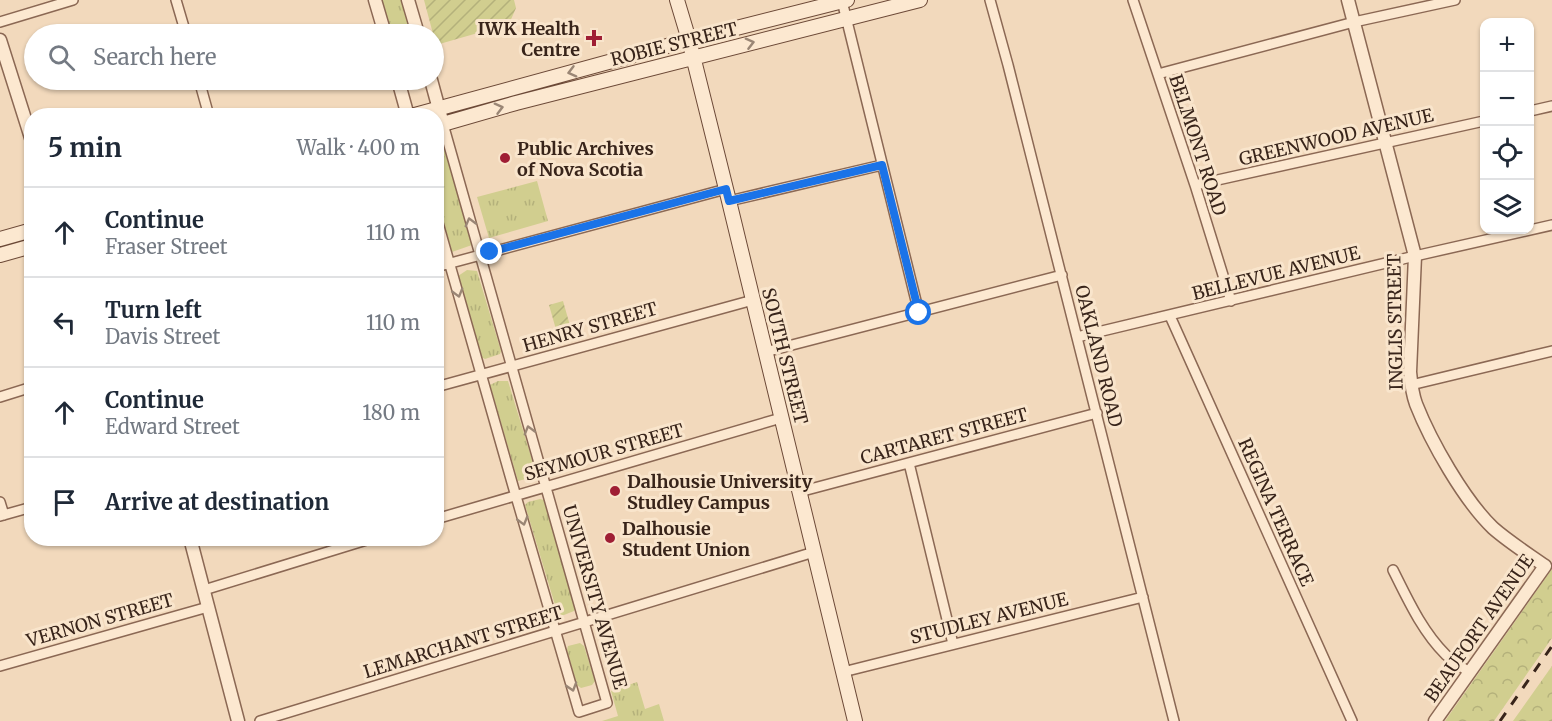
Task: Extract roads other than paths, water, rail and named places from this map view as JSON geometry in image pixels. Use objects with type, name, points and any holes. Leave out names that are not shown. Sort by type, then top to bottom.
[{"type":"main road","name":"SOUTH STREET","points":[[677,0],[689,40],[855,721]]},
{"type":"main road","name":"ROBIE STREET","points":[[444,124],[920,0]]},
{"type":"main road","name":"ROBIE STREET","points":[[438,108],[844,1]]},
{"type":"main road","points":[[0,239],[24,232]]},
{"type":"main road","points":[[0,255],[24,248]]},
{"type":"street","points":[[0,22],[73,0]]},
{"type":"street","points":[[176,0],[183,24]]},
{"type":"street","points":[[375,0],[382,24]]},
{"type":"street","points":[[408,0],[415,24]]},
{"type":"street","name":"OAKLAND ROAD","points":[[990,0],[1174,721]]},
{"type":"street","name":"BELMONT ROAD","points":[[1133,0],[1231,301]]},
{"type":"street","name":"INGLIS STREET","points":[[1348,0],[1415,256],[1411,385],[1415,402],[1441,454],[1469,500],[1494,528],[1548,562]]},
{"type":"street","points":[[1158,74],[1354,22],[1455,0]]},
{"type":"street","points":[[844,1],[846,18],[919,313]]},
{"type":"street","points":[[0,40],[24,116]]},
{"type":"street","points":[[202,90],[207,108]]},
{"type":"street","points":[[401,90],[407,108]]},
{"type":"street","name":"UNIVERSITY AVENUE","points":[[433,90],[438,108]]},
{"type":"street","points":[[1534,110],[1552,106]]},
{"type":"street","name":"GREENWOOD AVENUE","points":[[1195,185],[1480,122]]},
{"type":"street","name":"UNIVERSITY AVENUE","points":[[444,138],[607,703],[579,712],[444,243]]},
{"type":"street","points":[[444,265],[727,195],[882,165]]},
{"type":"street","name":"BELLEVUE AVENUE","points":[[1077,337],[1552,225]]},
{"type":"street","points":[[765,352],[1062,275]]},
{"type":"street","name":"HENRY STREET","points":[[444,385],[753,300]]},
{"type":"street","name":"REGINA TERRACE","points":[[1170,316],[1352,721]]},
{"type":"street","points":[[1411,385],[1552,351]]},
{"type":"street","points":[[0,397],[24,390]]},
{"type":"street","name":"CARTARET STREET","points":[[799,492],[1097,413]]},
{"type":"street","name":"SEYMOUR STREET","points":[[444,517],[781,418]]},
{"type":"street","points":[[909,463],[953,644]]},
{"type":"street","points":[[0,501],[2,516],[24,509]]},
{"type":"street","points":[[192,546],[238,721]]},
{"type":"street","points":[[204,590],[347,546]]},
{"type":"street","name":"LEMARCHANT STREET","points":[[260,721],[814,552]]},
{"type":"street","name":"BEAUFORT AVENUE","points":[[1435,721],[1548,562]]},
{"type":"street","points":[[1392,570],[1423,626],[1445,653],[1469,672]]},
{"type":"street","name":"STUDLEY AVENUE","points":[[843,672],[1143,597]]},
{"type":"street","name":"VERNON STREET","points":[[0,666],[208,607]]},
{"type":"railway","points":[[1500,721],[1552,646]]},
{"type":"place","name":"IWK Health Centre","points":[[594,38]]},
{"type":"place","name":"Public Archives of Nova Scotia","points":[[505,158]]},
{"type":"place","name":"Dalhousie University Studley Campus","points":[[615,491]]},
{"type":"place","name":"Dalhousie Student Union","points":[[610,538]]}]
